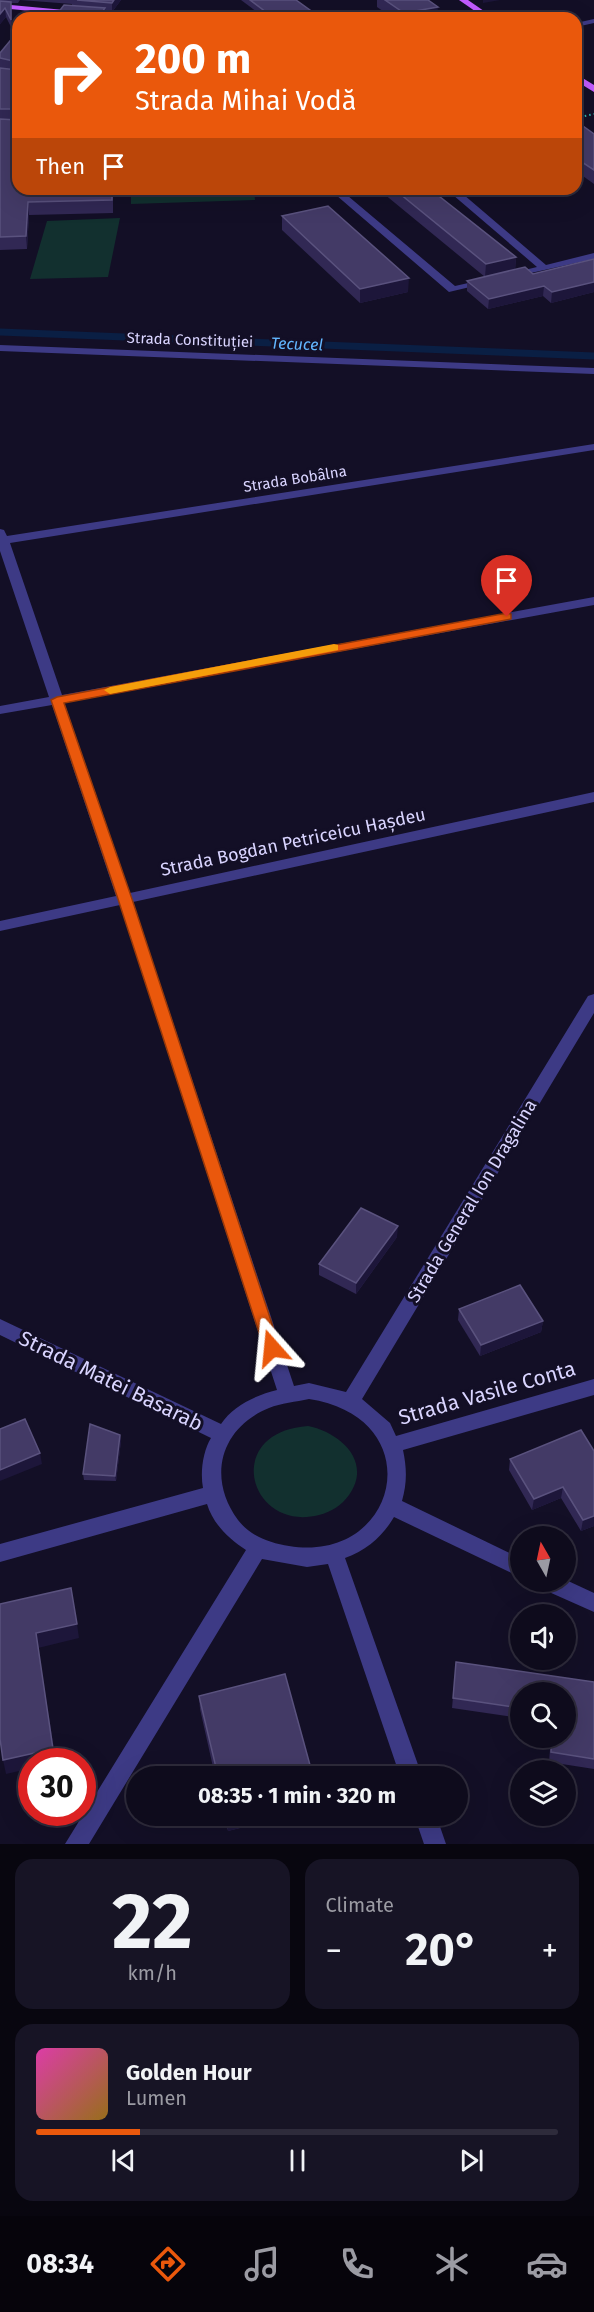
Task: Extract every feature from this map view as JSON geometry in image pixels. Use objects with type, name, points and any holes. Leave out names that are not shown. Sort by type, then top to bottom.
[{"type":"main road","points":[[463,0],[480,12]]},
{"type":"main road","points":[[0,6],[64,12]]},
{"type":"street","points":[[341,195],[453,290],[594,256]]},
{"type":"street","points":[[458,195],[544,268]]},
{"type":"street","name":"Strada Constituției","points":[[0,348],[594,371]]},
{"type":"street","name":"Strada Bobâlna","points":[[1,538],[594,447]]},
{"type":"street","points":[[1,538],[125,899],[286,1393]]},
{"type":"street","points":[[0,710],[594,601]]},
{"type":"street","name":"Strada Bogdan Petriceicu Hașdeu","points":[[0,926],[594,797]]},
{"type":"street","name":"Strada General Ion Dragalina","points":[[350,1402],[594,1000]]},
{"type":"street","name":"Strada Matei Basarab","points":[[0,1327],[222,1434]]},
{"type":"street","name":"Strada Vasile Conta","points":[[393,1445],[594,1387]]},
{"type":"street","points":[[309,1391],[330,1394],[350,1402],[368,1413],[382,1428],[393,1445],[398,1465],[398,1486],[392,1506],[378,1527],[358,1543],[334,1554],[308,1558],[282,1556],[258,1548],[237,1534],[222,1515],[212,1494],[210,1473],[213,1453],[222,1434],[234,1419],[249,1407],[267,1398],[286,1393],[309,1391]]},
{"type":"street","points":[[0,1553],[212,1494]]},
{"type":"street","points":[[392,1506],[510,1563]]},
{"type":"street","points":[[76,1844],[258,1548]]},
{"type":"street","points":[[334,1554],[408,1766]]},
{"type":"street","points":[[569,1592],[594,1604]]},
{"type":"street","points":[[429,1826],[435,1844]]},
{"type":"green space","points":[[131,195],[255,195],[255,200],[131,204]]},
{"type":"green space","points":[[120,218],[108,277],[30,279],[47,221]]},
{"type":"green space","points":[[308,1426],[320,1429],[341,1442],[355,1460],[357,1471],[355,1483],[349,1495],[340,1505],[319,1515],[295,1517],[276,1510],[262,1496],[255,1480],[255,1462],[263,1445],[281,1432]]},
{"type":"building","points":[[77,0],[114,0],[112,3]]},
{"type":"building","points":[[250,0],[296,0],[313,12],[266,12]]},
{"type":"building","points":[[385,0],[428,0],[438,7],[410,12],[403,12]]},
{"type":"building","points":[[0,1],[11,2],[11,20],[5,8],[0,14]]},
{"type":"building","points":[[64,5],[105,8],[102,12],[59,12]]},
{"type":"building","points":[[12,38],[12,61],[0,58],[0,53]]},
{"type":"building","points":[[0,68],[12,69],[12,109],[0,109]]},
{"type":"building","points":[[0,119],[12,120],[12,195],[112,195],[112,200],[28,202],[26,236],[0,237]]},
{"type":"building","points":[[582,125],[594,134],[594,170],[582,162]]},
{"type":"building","points":[[401,195],[438,195],[516,257],[486,264]]},
{"type":"building","points":[[328,206],[409,278],[360,289],[282,216]]},
{"type":"building","points":[[594,259],[594,282],[552,292],[544,286],[489,299],[467,281],[525,267],[533,274]]},
{"type":"building","points":[[361,1208],[398,1226],[356,1283],[319,1264]]},
{"type":"building","points":[[520,1285],[543,1321],[481,1345],[459,1309]]},
{"type":"building","points":[[25,1419],[40,1453],[0,1470],[0,1429]]},
{"type":"building","points":[[90,1424],[120,1435],[115,1476],[83,1474]]},
{"type":"building","points":[[581,1430],[594,1451],[594,1516],[583,1520],[563,1487],[534,1499],[510,1459]]},
{"type":"building","points":[[71,1588],[77,1624],[36,1633],[53,1748],[18,1748],[18,1757],[3,1760],[0,1739],[0,1604]]},
{"type":"building","points":[[456,1662],[594,1682],[594,1759],[551,1752],[551,1748],[576,1748],[576,1682],[510,1682],[510,1707],[453,1698]]},
{"type":"building","points":[[285,1674],[310,1766],[216,1766],[199,1696]]},
{"type":"waterway","name":"Tecucel","points":[[0,332],[594,356]]},
{"type":"slow traffic","points":[[110,690],[334,648]]},
{"type":"route","points":[[272,1348],[125,899],[57,700],[507,617]]}]
